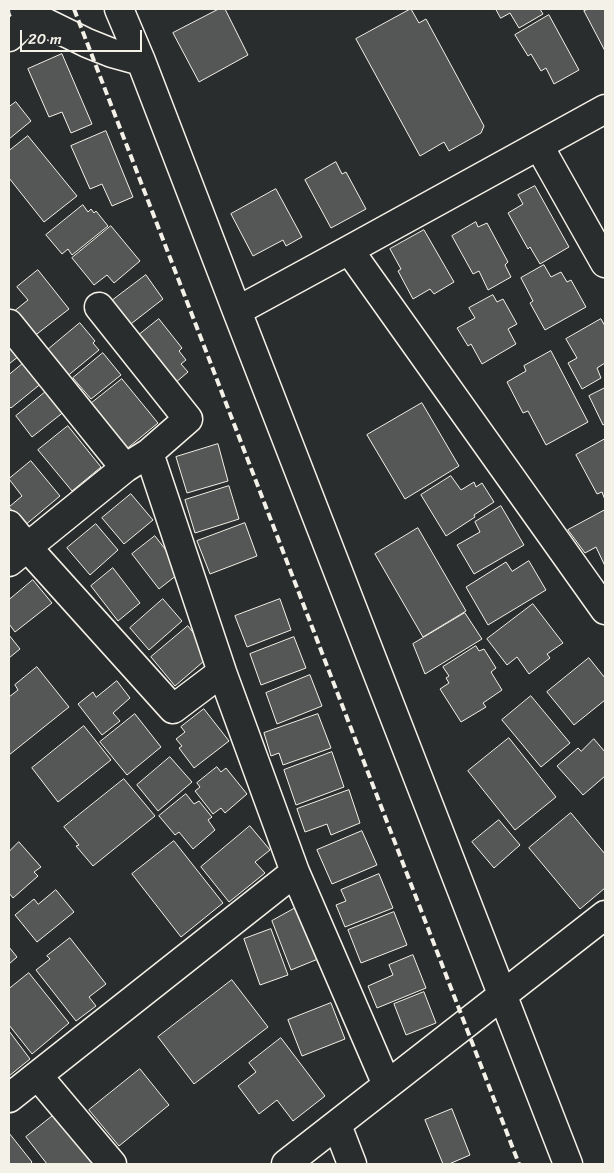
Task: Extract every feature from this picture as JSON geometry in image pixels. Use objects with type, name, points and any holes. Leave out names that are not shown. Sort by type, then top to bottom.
[{"type":"street","points":[[119,9],[141,61],[568,1164]]},
{"type":"street","points":[[9,37],[28,12],[87,43],[112,53],[141,61]]},
{"type":"street","points":[[237,311],[605,109]]},
{"type":"street","points":[[539,146],[605,263]]},
{"type":"street","points":[[349,250],[605,610]]},
{"type":"street","points":[[18,555],[125,468],[149,453],[188,419],[99,307]]},
{"type":"street","points":[[9,324],[125,468]]},
{"type":"street","points":[[149,453],[222,672],[295,872],[387,1085]]},
{"type":"street","points":[[9,525],[18,555],[173,709],[222,672]]},
{"type":"street","points":[[9,1098],[295,872]]},
{"type":"street","points":[[286,1164],[605,916]]},
{"type":"street","points":[[38,1076],[112,1164]]},
{"type":"street","points":[[337,1125],[352,1164]]},
{"type":"building","points":[[219,9],[225,9],[248,55],[199,82],[173,33]]},
{"type":"building","points":[[411,9],[419,23],[426,19],[484,126],[481,133],[449,151],[444,142],[420,156],[356,39]]},
{"type":"building","points":[[496,9],[540,9],[543,14],[519,28],[510,13],[501,18]]},
{"type":"building","points":[[589,9],[605,9],[605,51],[584,11]]},
{"type":"building","points":[[549,15],[579,70],[554,84],[546,68],[541,71],[531,54],[528,56],[515,35]]},
{"type":"building","points":[[62,54],[92,124],[71,133],[62,112],[49,117],[28,69]]},
{"type":"building","points":[[16,102],[31,121],[9,139],[9,107]]},
{"type":"building","points":[[106,131],[133,197],[112,206],[102,184],[90,189],[71,146]]},
{"type":"building","points":[[28,136],[77,196],[44,222],[9,178],[9,151]]},
{"type":"building","points":[[336,162],[342,174],[346,172],[366,209],[331,228],[305,180]]},
{"type":"building","points":[[535,186],[569,247],[540,264],[530,247],[528,249],[508,213],[523,204],[518,195]]},
{"type":"building","points":[[276,189],[302,237],[286,246],[283,240],[253,256],[231,214]]},
{"type":"building","points":[[83,205],[88,212],[91,209],[94,213],[96,211],[108,226],[72,255],[68,249],[62,254],[46,235]]},
{"type":"building","points":[[476,222],[478,227],[487,223],[508,262],[505,265],[511,277],[488,290],[479,271],[473,274],[452,236]]},
{"type":"building","points":[[111,226],[140,261],[114,283],[107,275],[94,285],[72,258]]},
{"type":"building","points":[[424,230],[454,282],[434,294],[430,289],[413,299],[398,271],[401,269],[390,249]]},
{"type":"building","points":[[544,265],[551,277],[561,272],[567,282],[571,280],[586,307],[545,330],[530,303],[533,301],[521,278]]},
{"type":"building","points":[[38,270],[69,309],[33,337],[13,312],[28,300],[17,287]]},
{"type":"building","points":[[146,275],[163,299],[127,327],[109,303]]},
{"type":"building","points":[[493,295],[497,302],[503,299],[517,324],[508,329],[516,344],[482,364],[471,344],[468,346],[457,328],[475,318],[469,308]]},
{"type":"building","points":[[159,319],[182,348],[179,351],[186,360],[181,364],[188,372],[168,389],[130,342]]},
{"type":"building","points":[[601,319],[605,326],[605,363],[597,368],[601,378],[582,389],[568,363],[577,358],[566,339]]},
{"type":"building","points":[[80,323],[95,341],[93,343],[99,350],[65,378],[44,353]]},
{"type":"building","points":[[9,343],[19,356],[9,364]]},
{"type":"building","points":[[551,351],[588,422],[546,445],[528,411],[523,413],[507,382],[526,371],[524,366]]},
{"type":"building","points":[[103,353],[121,375],[91,399],[73,378]]},
{"type":"building","points":[[26,361],[43,382],[11,408],[9,406],[9,375]]},
{"type":"building","points":[[122,379],[158,423],[124,451],[88,406]]},
{"type":"building","points":[[605,388],[605,424],[603,425],[589,396]]},
{"type":"building","points":[[48,390],[65,411],[32,437],[16,416]]},
{"type":"building","points":[[422,403],[459,466],[405,499],[367,435]]},
{"type":"building","points":[[68,426],[101,467],[72,491],[38,450]]},
{"type":"building","points":[[605,439],[605,500],[602,492],[597,494],[576,455]]},
{"type":"building","points":[[218,444],[228,481],[187,493],[176,457]]},
{"type":"building","points":[[31,461],[60,496],[24,526],[9,507],[22,496],[9,479]]},
{"type":"building","points":[[451,476],[461,490],[474,482],[476,487],[482,483],[494,502],[446,536],[421,495]]},
{"type":"building","points":[[229,486],[239,519],[195,533],[185,500]]},
{"type":"building","points":[[131,494],[153,520],[124,544],[102,518]]},
{"type":"building","points":[[501,506],[524,545],[474,574],[457,545],[480,532],[475,522]]},
{"type":"building","points":[[605,510],[605,566],[596,547],[585,553],[568,530]]},
{"type":"building","points":[[245,523],[257,556],[210,574],[197,541]]},
{"type":"building","points":[[96,524],[118,550],[90,575],[67,548]]},
{"type":"building","points":[[418,528],[466,611],[423,637],[375,554]]},
{"type":"building","points":[[155,536],[182,571],[159,589],[132,554]]},
{"type":"building","points":[[529,561],[546,590],[488,625],[466,587],[506,562],[512,571]]},
{"type":"building","points":[[113,568],[140,603],[118,621],[91,586]]},
{"type":"building","points":[[33,580],[52,603],[15,632],[9,624],[9,600]]},
{"type":"building","points":[[163,599],[182,621],[149,650],[130,628]]},
{"type":"building","points":[[280,599],[291,630],[247,647],[235,616]]},
{"type":"building","points":[[533,604],[563,643],[547,654],[550,658],[529,674],[517,657],[507,665],[487,639]]},
{"type":"building","points":[[465,613],[482,639],[425,674],[413,644]]},
{"type":"building","points":[[188,626],[211,655],[175,686],[151,657]]},
{"type":"building","points":[[9,635],[20,649],[9,658]]},
{"type":"building","points":[[294,637],[306,668],[261,685],[250,654]]},
{"type":"building","points":[[476,646],[479,651],[484,649],[496,668],[491,672],[502,690],[483,703],[486,707],[461,722],[440,689],[449,683],[446,678],[449,676],[443,667]]},
{"type":"building","points":[[589,658],[605,678],[605,700],[574,725],[547,692]]},
{"type":"building","points":[[37,667],[69,707],[9,755],[9,697],[18,690],[15,685]]},
{"type":"building","points":[[310,675],[322,706],[277,724],[266,693]]},
{"type":"building","points":[[117,681],[130,698],[113,713],[120,721],[102,735],[78,704],[93,692],[96,697]]},
{"type":"building","points":[[531,696],[570,743],[541,767],[502,720]]},
{"type":"building","points":[[204,709],[229,741],[194,768],[179,748],[182,746],[176,739],[185,732],[181,727]]},
{"type":"building","points":[[135,714],[161,747],[127,775],[100,742]]},
{"type":"building","points":[[318,714],[331,748],[283,765],[279,753],[271,756],[264,733]]},
{"type":"building","points":[[84,726],[111,760],[58,802],[32,768]]},
{"type":"building","points":[[509,738],[556,797],[515,830],[468,771]]},
{"type":"building","points":[[594,739],[605,752],[605,776],[583,795],[557,766],[578,748],[581,751]]},
{"type":"building","points":[[332,752],[344,787],[296,805],[284,770]]},
{"type":"building","points":[[170,757],[192,782],[158,811],[137,785]]},
{"type":"building","points":[[217,767],[221,772],[226,768],[247,794],[225,813],[221,808],[213,814],[195,791],[200,787],[197,783]]},
{"type":"building","points":[[124,779],[155,816],[93,866],[76,846],[79,845],[64,827]]},
{"type":"building","points":[[349,790],[360,823],[331,835],[327,824],[305,832],[297,809]]},
{"type":"building","points":[[186,794],[194,804],[199,801],[212,817],[208,820],[215,830],[193,849],[179,832],[175,835],[159,816]]},
{"type":"building","points":[[571,813],[605,854],[605,888],[580,909],[529,848]]},
{"type":"building","points":[[499,820],[520,845],[494,868],[472,842]]},
{"type":"building","points":[[250,826],[270,850],[255,862],[265,873],[229,902],[201,867]]},
{"type":"building","points":[[362,831],[377,865],[332,884],[317,850]]},
{"type":"building","points":[[174,841],[223,903],[181,937],[132,874]]},
{"type":"building","points":[[19,842],[41,867],[34,872],[38,876],[13,898],[9,893],[9,852]]},
{"type":"building","points":[[379,874],[393,908],[345,927],[336,905],[346,901],[341,890]]},
{"type":"building","points":[[56,890],[74,912],[37,942],[15,915],[34,899],[38,904]]},
{"type":"building","points":[[299,906],[318,959],[291,970],[272,921]]},
{"type":"building","points":[[394,912],[407,945],[361,963],[348,930]]},
{"type":"building","points":[[271,929],[288,975],[260,985],[244,939]]},
{"type":"building","points":[[70,938],[106,984],[89,997],[96,1006],[76,1021],[36,970],[50,959],[47,956]]},
{"type":"building","points":[[9,947],[17,957],[9,964]]},
{"type":"building","points":[[413,955],[426,988],[377,1008],[368,986],[393,975],[389,965]]},
{"type":"building","points":[[29,973],[69,1023],[32,1054],[9,1025],[9,989]]},
{"type":"building","points":[[232,980],[268,1027],[194,1084],[158,1037]]},
{"type":"building","points":[[424,992],[436,1023],[406,1035],[394,1004]]},
{"type":"building","points":[[331,1003],[345,1039],[302,1056],[288,1020]]},
{"type":"building","points":[[9,1031],[30,1059],[9,1076]]},
{"type":"building","points":[[281,1038],[325,1096],[293,1121],[277,1100],[259,1114],[238,1086],[256,1072],[249,1063]]},
{"type":"building","points":[[140,1069],[169,1105],[119,1146],[89,1110]]},
{"type":"building","points":[[452,1109],[470,1155],[449,1164],[443,1164],[425,1120]]},
{"type":"building","points":[[59,1111],[97,1159],[90,1164],[47,1164],[26,1137]]},
{"type":"building","points":[[9,1133],[32,1162],[30,1164],[9,1164]]},
{"type":"railway","points":[[74,9],[519,1164]]}]
